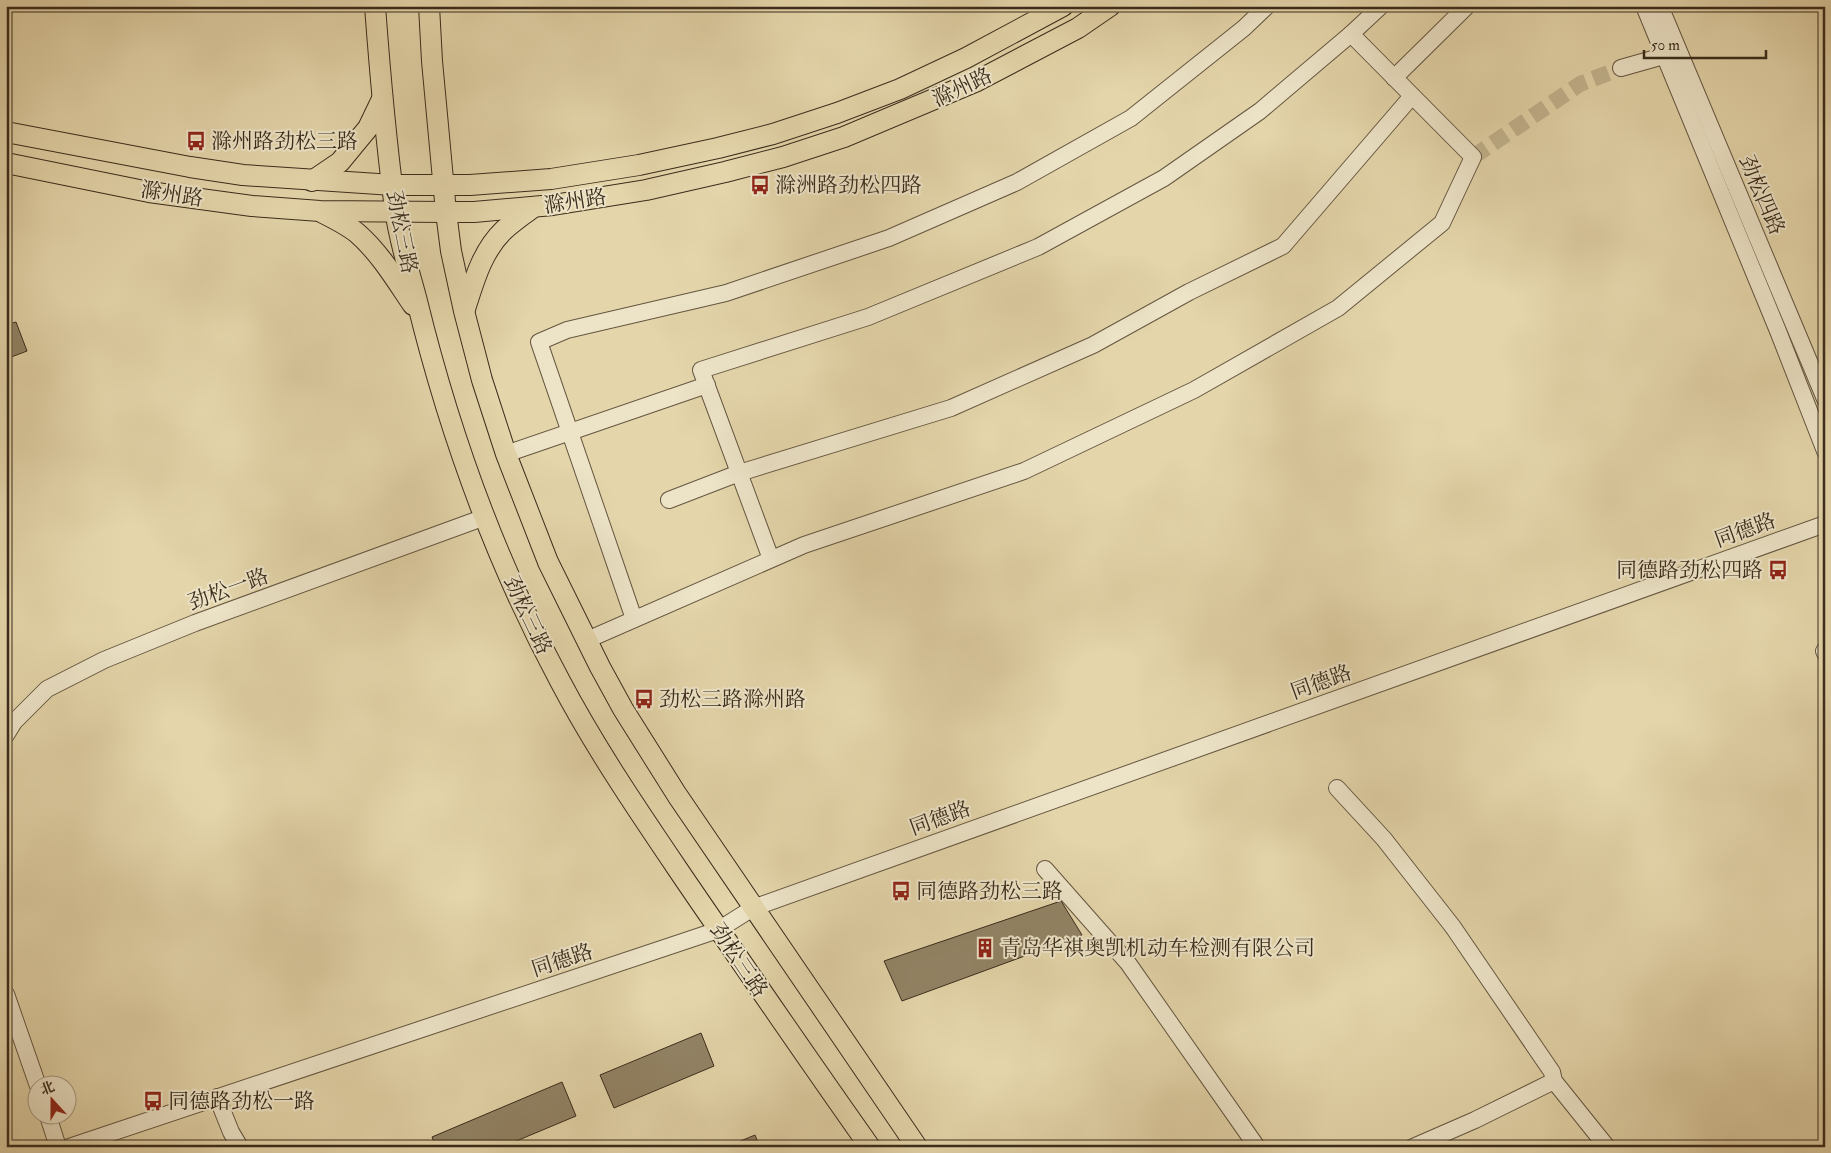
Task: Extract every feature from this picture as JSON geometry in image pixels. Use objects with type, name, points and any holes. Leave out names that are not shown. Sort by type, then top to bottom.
[{"type":"main road","name":"劲松三路","points":[[375,6],[382,99],[395,211],[427,344],[463,457],[485,517],[532,626],[558,679],[587,731],[642,817],[718,930],[870,1147]]},
{"type":"main road","name":"劲松三路","points":[[429,6],[432,61],[451,251],[482,380],[506,454],[548,562],[628,717],[677,795],[917,1147]]},
{"type":"main road","name":"滁州路","points":[[6,132],[190,167],[243,175],[312,181],[470,185],[570,176],[639,165],[718,148],[773,134],[837,113],[900,89],[966,58],[1063,6]]},
{"type":"main road","name":"滁州路","points":[[6,163],[149,192],[243,205],[320,211],[446,212],[532,208],[646,190],[783,157],[844,137],[977,81],[1078,28],[1110,6]]},
{"type":"main road","points":[[312,181],[340,162],[368,128],[382,99]]},
{"type":"main road","points":[[464,311],[477,270],[492,244],[504,230],[532,208]]},
{"type":"main road","points":[[320,211],[358,234],[377,253],[420,315]]},
{"type":"street","points":[[634,619],[539,342],[567,330],[735,290],[888,238],[1017,182],[1131,118],[1244,28],[1267,6]]},
{"type":"street","points":[[771,559],[702,370],[868,316],[1038,247],[1164,178],[1260,111],[1381,6]]},
{"type":"street","points":[[1394,78],[1468,6]]},
{"type":"street","points":[[1644,6],[1672,54],[1825,451]]},
{"type":"street","name":"劲松四路","points":[[1660,6],[1672,54],[1825,399]]},
{"type":"street","points":[[587,640],[804,546],[1024,471],[1194,390],[1338,308],[1442,223],[1473,156],[1351,34]]},
{"type":"street","points":[[1621,68],[1672,54]]},
{"type":"street","points":[[669,500],[739,472],[950,408],[1093,345],[1189,292],[1283,246],[1412,96]]},
{"type":"street","points":[[506,454],[707,385]]},
{"type":"street","name":"劲松一路","points":[[9,724],[47,689],[104,660],[195,623],[485,517]]},
{"type":"street","name":"同德路","points":[[69,1147],[718,930],[753,908],[1825,524]]},
{"type":"street","points":[[1338,788],[1384,839],[1453,927],[1552,1072],[1554,1081],[1607,1147]]},
{"type":"street","points":[[1045,868],[1128,963],[1257,1147]]},
{"type":"street","points":[[6,994],[35,1076]]},
{"type":"street","points":[[1413,1147],[1475,1120],[1554,1081]]},
{"type":"street","points":[[217,1097],[231,1132],[240,1147]]},
{"type":"street","points":[[51,1126],[58,1147]]},
{"type":"building","points":[[16,322],[27,351],[6,359],[6,325]]},
{"type":"building","name":"青岛华祺奥凯机动车检测有限公司","points":[[1061,901],[1082,935],[902,1001],[884,961]]},
{"type":"building","points":[[701,1033],[714,1066],[614,1108],[600,1075]]},
{"type":"building","points":[[562,1082],[576,1116],[502,1147],[436,1147],[432,1137]]},
{"type":"building","points":[[755,1135],[760,1147],[726,1147]]},
{"type":"tunnel","points":[[1473,157],[1580,84],[1621,68]]},
{"type":"place","name":"滁州路劲松三路","points":[[196,141]]},
{"type":"place","name":"滁洲路劲松四路","points":[[760,185]]},
{"type":"place","name":"同德路劲松四路","points":[[1778,570]]},
{"type":"place","name":"劲松三路滁州路","points":[[644,699]]},
{"type":"place","name":"同德路劲松三路","points":[[901,891]]},
{"type":"place","name":"青岛华祺奥凯机动车检测有限公司","points":[[985,948]]},
{"type":"place","name":"同德路劲松一路","points":[[153,1101]]}]
